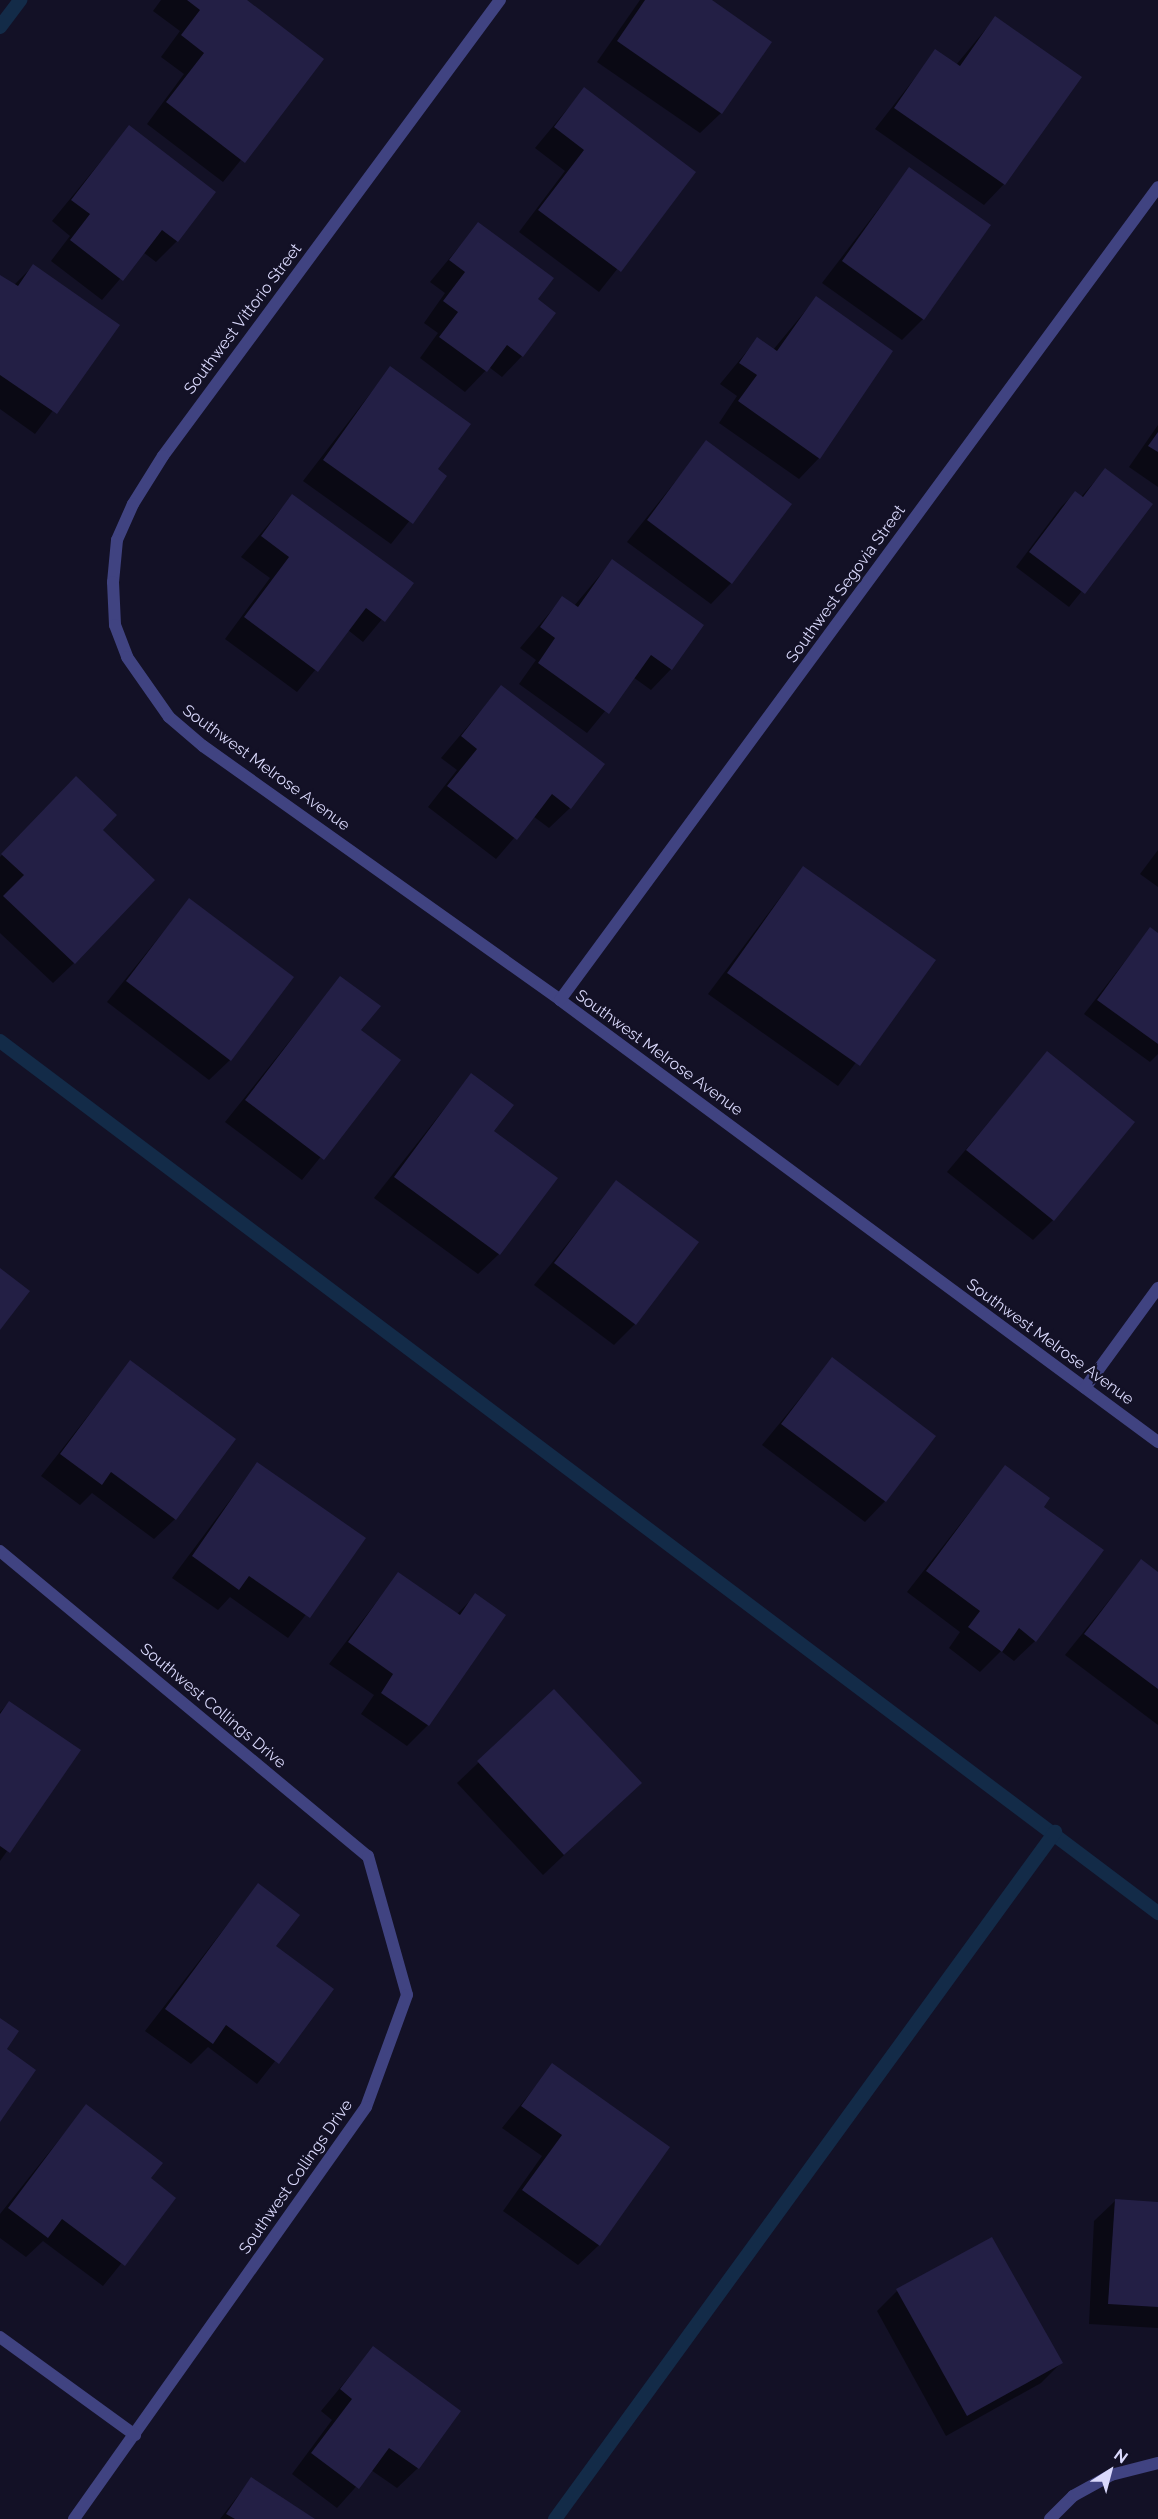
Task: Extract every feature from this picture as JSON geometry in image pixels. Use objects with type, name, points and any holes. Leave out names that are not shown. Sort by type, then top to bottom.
[{"type":"street","name":"Southwest Vittorio Street","points":[[145,688],[115,625],[117,540],[133,504],[163,456],[500,0]]},
{"type":"street","name":"Southwest Segovia Street","points":[[560,1000],[1158,187]]},
{"type":"street","name":"Southwest Melrose Avenue","points":[[145,688],[203,746],[560,1000],[1158,1442]]},
{"type":"street","points":[[1085,1388],[1158,1288]]},
{"type":"street","name":"Southwest Collings Drive","points":[[0,1551],[368,1856],[407,1995],[366,2107],[74,2519]]},
{"type":"street","points":[[0,2337],[135,2435]]},
{"type":"street","points":[[1050,2519],[1073,2496],[1111,2475],[1158,2463]]},
{"type":"building","points":[[187,0],[247,0],[324,59],[245,163],[166,102],[204,53],[181,35],[200,10]]},
{"type":"building","points":[[645,0],[712,0],[772,42],[722,114],[617,41]]},
{"type":"building","points":[[995,16],[1082,77],[1005,185],[894,108],[935,49],[960,66]]},
{"type":"building","points":[[584,87],[696,172],[621,272],[538,210],[584,150],[554,127]]},
{"type":"building","points":[[129,125],[216,192],[178,242],[162,230],[123,281],[70,240],[90,214],[71,200]]},
{"type":"building","points":[[909,167],[991,225],[924,320],[842,261]]},
{"type":"building","points":[[478,222],[554,278],[538,299],[556,313],[523,357],[507,345],[487,372],[439,337],[458,312],[443,301],[465,272],[449,260]]},
{"type":"building","points":[[33,264],[120,325],[57,414],[0,375],[0,275],[18,286]]},
{"type":"building","points":[[816,296],[893,351],[820,459],[738,401],[757,375],[739,363],[757,337],[777,351]]},
{"type":"building","points":[[390,366],[471,424],[438,469],[447,476],[413,524],[323,460]]},
{"type":"building","points":[[1158,432],[1158,452],[1148,446]]},
{"type":"building","points":[[706,440],[792,504],[732,584],[647,520]]},
{"type":"building","points":[[1105,468],[1153,504],[1085,594],[1029,552],[1075,491],[1083,497]]},
{"type":"building","points":[[292,494],[414,583],[385,622],[366,608],[318,672],[244,617],[289,557],[261,536]]},
{"type":"building","points":[[612,559],[704,625],[672,670],[651,655],[609,714],[538,663],[555,638],[540,627],[562,596],[578,607]]},
{"type":"building","points":[[501,685],[605,764],[571,809],[552,794],[517,840],[447,786],[477,749],[461,736]]},
{"type":"building","points":[[76,776],[117,815],[103,830],[155,880],[75,964],[3,896],[24,875],[1,854]]},
{"type":"building","points":[[803,866],[936,960],[860,1066],[727,973]]},
{"type":"building","points":[[189,898],[294,977],[231,1061],[126,981]]},
{"type":"building","points":[[1150,927],[1158,933],[1158,1044],[1097,1000]]},
{"type":"building","points":[[340,976],[381,1006],[361,1030],[401,1060],[324,1160],[245,1100]]},
{"type":"building","points":[[1047,1051],[1135,1122],[1054,1221],[966,1150]]},
{"type":"building","points":[[471,1073],[514,1105],[494,1131],[558,1178],[500,1255],[394,1177]]},
{"type":"building","points":[[616,1180],[699,1242],[636,1325],[554,1263]]},
{"type":"building","points":[[0,1268],[30,1291],[0,1330]]},
{"type":"building","points":[[832,1357],[936,1436],[886,1502],[781,1424]]},
{"type":"building","points":[[130,1360],[236,1439],[176,1520],[111,1472],[102,1485],[60,1454]]},
{"type":"building","points":[[257,1462],[366,1538],[310,1618],[249,1576],[239,1590],[192,1556]]},
{"type":"building","points":[[1005,1465],[1050,1498],[1044,1507],[1104,1550],[1036,1642],[1019,1628],[1002,1652],[968,1627],[980,1611],[926,1571]]},
{"type":"building","points":[[1141,1559],[1158,1572],[1158,1689],[1084,1634]]},
{"type":"building","points":[[398,1572],[460,1615],[475,1593],[506,1615],[429,1726],[381,1693],[393,1674],[348,1642]]},
{"type":"building","points":[[554,1689],[642,1783],[564,1855],[477,1761]]},
{"type":"building","points":[[9,1701],[81,1750],[10,1853],[0,1846],[0,1714]]},
{"type":"building","points":[[258,1883],[300,1915],[276,1946],[334,1989],[279,2064],[226,2025],[213,2044],[165,2009]]},
{"type":"building","points":[[0,2018],[19,2031],[7,2049],[36,2070],[0,2122]]},
{"type":"building","points":[[552,2063],[670,2147],[600,2246],[522,2190],[562,2135],[521,2106]]},
{"type":"building","points":[[86,2104],[163,2163],[151,2178],[176,2198],[125,2266],[62,2219],[48,2238],[8,2208]]},
{"type":"building","points":[[1115,2199],[1158,2202],[1158,2307],[1108,2304]]},
{"type":"building","points":[[992,2237],[1063,2363],[967,2416],[896,2289]]},
{"type":"building","points":[[373,2346],[461,2411],[419,2469],[389,2448],[359,2489],[311,2453],[352,2399],[340,2389]]},
{"type":"building","points":[[251,2477],[315,2519],[235,2519],[226,2514]]},
{"type":"waterway","points":[[0,27],[20,0]]},
{"type":"waterway","points":[[0,1041],[1158,1913]]},
{"type":"waterway","points":[[555,2519],[1055,1832]]}]
